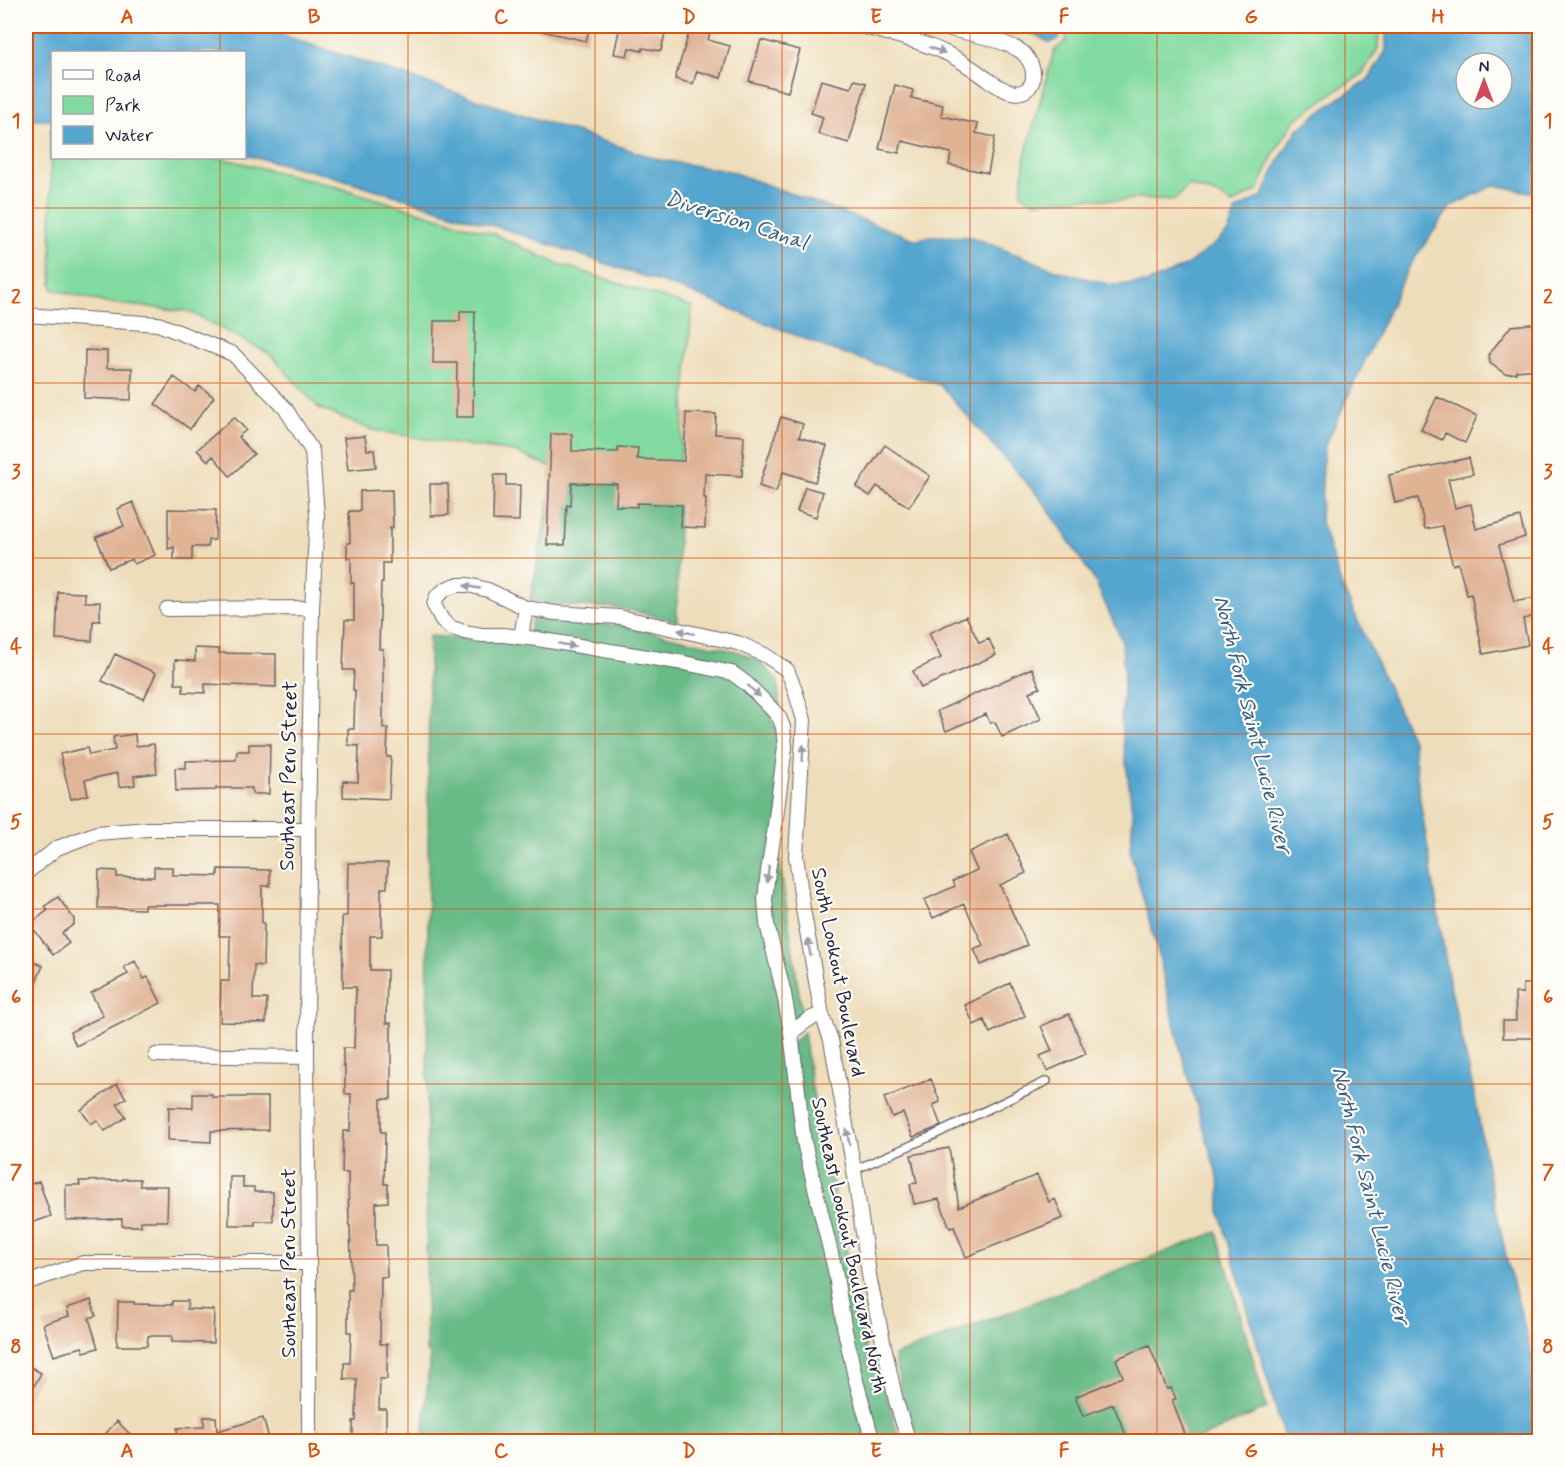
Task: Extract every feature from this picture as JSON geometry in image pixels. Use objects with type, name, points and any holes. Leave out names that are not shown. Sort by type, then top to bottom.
[{"type":"street","points":[[861,26],[897,31],[948,54],[1010,92],[1022,93],[1028,89],[1033,73],[1023,53],[1011,46],[988,39],[934,26]]},
{"type":"street","name":"Southeast Peru Street","points":[[26,315],[158,324],[233,354],[285,408],[312,451],[317,516],[312,608],[308,830],[309,1442]]},
{"type":"street","points":[[520,637],[526,609],[488,590],[468,585],[456,585],[437,596],[434,605],[442,620],[450,627],[464,632],[520,637],[684,663],[732,674],[754,691],[779,717],[801,711]]},
{"type":"street","points":[[167,609],[312,608]]},
{"type":"street","name":"South Lookout Boulevard","points":[[526,609],[620,617],[738,643],[765,655],[787,670],[795,687],[804,720],[796,856],[803,909],[822,1015],[831,1040],[854,1170],[870,1281],[896,1401],[909,1442]]},
{"type":"street","name":"Southeast Lookout Boulevard North","points":[[779,717],[783,727],[784,747],[765,899],[767,924],[791,1034],[804,1142],[835,1270],[855,1377],[873,1442]]},
{"type":"street","points":[[26,873],[57,848],[97,833],[148,830],[308,830]]},
{"type":"street","points":[[791,1034],[803,1022],[814,1016],[822,1015]]},
{"type":"street","points":[[156,1055],[307,1057]]},
{"type":"street","points":[[26,1284],[83,1263],[309,1263]]},
{"type":"lane","points":[[854,1170],[930,1137],[1047,1081]]},
{"type":"green space","points":[[1068,26],[1379,26],[1378,48],[1362,74],[1294,121],[1273,155],[1258,190],[1232,204],[1219,195],[1188,185],[1175,200],[1138,198],[1120,201],[1085,198],[1034,202],[1021,194],[1025,157],[1054,51],[1066,41]]},
{"type":"green space","points":[[50,129],[51,159],[225,159],[330,185],[494,234],[556,263],[692,307],[679,474],[575,477],[515,452],[373,430],[319,408],[270,354],[188,311],[106,303],[52,289]]},
{"type":"green space","points":[[679,474],[677,621],[620,608],[557,605],[530,600],[553,482]]},
{"type":"green space","points":[[532,618],[556,622],[619,625],[736,651],[759,661],[778,681],[780,708],[770,711],[773,727],[780,726],[778,745],[779,857],[802,1014],[780,1032],[790,1045],[804,1032],[811,1084],[869,1365],[879,1362],[900,1441],[423,1442],[430,1352],[426,1352],[429,636],[510,642],[512,639],[512,644],[526,647]]},
{"type":"green space","points":[[1217,1232],[1267,1408],[1194,1441],[917,1441],[903,1399],[894,1356]]},
{"type":"water","points":[[26,26],[255,26],[660,160],[729,171],[917,240],[930,236],[972,237],[1061,272],[1111,285],[1147,283],[1185,266],[1228,232],[1236,210],[1263,196],[1279,160],[1298,129],[1368,80],[1386,51],[1386,26],[1539,26],[1539,194],[1495,185],[1451,206],[1408,268],[1324,448],[1320,519],[1341,584],[1413,742],[1448,976],[1508,1265],[1539,1381],[1539,1441],[1285,1441],[1220,1213],[1220,1185],[1180,1048],[1159,956],[1130,851],[1133,818],[1121,723],[1124,676],[1122,641],[1095,581],[1045,504],[940,385],[827,348],[687,291],[504,229],[332,176],[246,155],[246,51],[51,51],[51,121],[26,118]]},
{"type":"water","points":[[993,26],[1060,26],[1059,38],[1050,43],[1034,34]]},
{"type":"building","points":[[538,26],[590,26],[586,41],[537,30]]},
{"type":"building","points":[[620,26],[640,26],[640,28],[665,33],[661,51],[629,48],[627,56],[614,54]]},
{"type":"building","points":[[691,26],[712,26],[708,40],[730,46],[721,78],[697,71],[693,84],[675,79]]},
{"type":"building","points":[[761,40],[800,50],[788,92],[749,81]]},
{"type":"building","points":[[821,80],[851,88],[854,80],[866,83],[849,143],[818,134],[823,117],[811,113]]},
{"type":"building","points":[[895,85],[913,90],[911,98],[943,105],[941,116],[978,124],[976,133],[995,137],[988,173],[949,165],[951,153],[902,141],[899,153],[879,149]]},
{"type":"building","points":[[460,311],[475,311],[473,417],[456,417],[457,363],[433,363],[434,321],[460,321]]},
{"type":"building","points":[[1539,323],[1539,369],[1505,374],[1490,363],[1489,354],[1511,326]]},
{"type":"building","points":[[85,350],[107,351],[107,368],[132,368],[131,400],[84,398]]},
{"type":"building","points":[[174,377],[195,392],[199,386],[214,397],[190,429],[155,404]]},
{"type":"building","points":[[1437,397],[1477,416],[1465,443],[1445,433],[1442,440],[1421,430]]},
{"type":"building","points":[[686,413],[716,414],[715,434],[744,436],[742,476],[705,474],[705,528],[681,527],[682,505],[637,503],[637,507],[616,506],[617,484],[572,483],[571,506],[567,505],[565,545],[547,545],[551,434],[572,434],[572,451],[618,452],[618,447],[638,448],[637,459],[684,461]]},
{"type":"building","points":[[234,417],[246,430],[238,437],[254,454],[230,476],[213,456],[208,461],[197,450]]},
{"type":"building","points":[[781,417],[803,424],[799,437],[827,446],[815,482],[783,472],[776,492],[759,486]]},
{"type":"building","points":[[365,436],[367,450],[374,450],[376,467],[348,470],[344,438]]},
{"type":"building","points":[[885,445],[930,476],[909,507],[877,486],[870,496],[856,487]]},
{"type":"building","points":[[1469,458],[1473,474],[1448,479],[1455,508],[1471,504],[1476,529],[1520,517],[1525,537],[1499,545],[1514,602],[1539,597],[1539,615],[1523,619],[1528,645],[1483,654],[1471,594],[1467,595],[1458,563],[1453,565],[1442,526],[1425,529],[1418,498],[1395,503],[1389,475]]},
{"type":"building","points":[[494,475],[506,475],[506,485],[520,485],[519,521],[493,520]]},
{"type":"building","points":[[430,484],[448,484],[449,515],[431,516]]},
{"type":"building","points":[[805,487],[823,492],[816,517],[797,511]]},
{"type":"building","points":[[392,490],[393,528],[390,528],[390,563],[383,563],[379,649],[383,649],[383,728],[388,728],[387,757],[391,757],[389,799],[343,797],[343,781],[358,782],[359,746],[348,745],[348,729],[354,729],[354,670],[343,670],[345,620],[354,620],[354,583],[351,583],[351,558],[347,558],[347,543],[350,543],[349,511],[360,511],[360,491]]},
{"type":"building","points":[[133,502],[155,555],[134,564],[132,559],[109,568],[96,537],[124,526],[117,509]]},
{"type":"building","points":[[168,509],[216,510],[215,540],[208,540],[208,547],[192,547],[192,560],[174,560],[174,547],[168,549]]},
{"type":"building","points":[[58,592],[85,593],[85,602],[100,602],[100,621],[93,621],[92,641],[56,639]]},
{"type":"building","points":[[966,616],[979,643],[989,639],[996,655],[921,688],[913,671],[941,658],[929,633]]},
{"type":"building","points":[[195,648],[219,649],[219,653],[276,654],[276,687],[205,684],[205,693],[183,692],[183,684],[175,684],[175,660],[195,661]]},
{"type":"building","points":[[115,654],[156,673],[144,699],[102,681]]},
{"type":"building","points":[[1032,668],[1040,688],[1029,692],[1041,719],[1002,737],[995,722],[990,723],[986,714],[946,731],[937,711]]},
{"type":"building","points":[[135,734],[136,746],[154,744],[157,773],[134,776],[135,785],[119,787],[118,773],[85,780],[88,795],[71,799],[60,754],[87,748],[89,755],[115,750],[113,737]]},
{"type":"building","points":[[249,744],[270,744],[269,794],[252,794],[252,788],[176,791],[175,768],[186,768],[186,761],[236,760],[237,751],[249,751]]},
{"type":"building","points":[[1008,834],[1026,873],[1000,885],[1027,945],[981,965],[974,949],[983,945],[964,904],[933,918],[924,900],[955,886],[953,881],[977,870],[969,852]]},
{"type":"building","points":[[348,863],[388,863],[387,888],[381,888],[382,936],[370,936],[370,970],[387,970],[386,1023],[391,1023],[391,1099],[381,1099],[381,1132],[385,1132],[384,1184],[388,1184],[388,1202],[376,1203],[376,1245],[386,1245],[387,1277],[381,1277],[380,1344],[387,1344],[387,1379],[380,1379],[379,1409],[386,1409],[386,1440],[353,1440],[357,1379],[344,1379],[344,1363],[350,1363],[351,1332],[348,1332],[348,1290],[352,1290],[348,1173],[342,1173],[343,1131],[350,1131],[351,1094],[345,1094],[343,1048],[354,1048],[356,987],[343,987],[342,916],[347,916]]},
{"type":"building","points":[[154,867],[173,867],[173,875],[218,876],[218,869],[270,870],[270,886],[262,886],[263,966],[254,965],[253,999],[267,999],[266,1023],[220,1022],[221,981],[229,981],[230,936],[219,936],[220,905],[144,905],[144,909],[98,908],[99,870],[117,871],[117,877],[154,877]]},
{"type":"building","points":[[58,897],[74,919],[74,924],[62,933],[69,943],[53,955],[30,924],[48,910],[45,906]]},
{"type":"building","points":[[26,959],[43,966],[26,1004]]},
{"type":"building","points":[[135,961],[144,979],[148,977],[161,1003],[76,1046],[70,1032],[103,1016],[91,993],[128,974],[124,967]]},
{"type":"building","points":[[1010,983],[1025,1016],[990,1033],[984,1020],[974,1025],[965,1005]]},
{"type":"building","points":[[1523,984],[1539,984],[1539,1038],[1503,1038],[1503,1021],[1516,1021],[1515,993],[1523,993]]},
{"type":"building","points":[[1069,1014],[1086,1054],[1047,1071],[1040,1056],[1052,1051],[1041,1026]]},
{"type":"building","points":[[931,1079],[940,1102],[933,1105],[941,1126],[913,1137],[903,1113],[892,1117],[884,1098]]},
{"type":"building","points":[[117,1084],[126,1098],[117,1104],[126,1117],[105,1131],[97,1120],[91,1124],[81,1110]]},
{"type":"building","points":[[193,1094],[212,1094],[212,1097],[268,1097],[268,1130],[211,1131],[211,1142],[168,1140],[169,1107],[193,1108]]},
{"type":"building","points":[[949,1148],[959,1207],[1037,1175],[1049,1202],[1055,1199],[1063,1218],[966,1257],[954,1227],[950,1228],[939,1199],[914,1204],[910,1184],[917,1183],[911,1155]]},
{"type":"building","points":[[230,1177],[243,1177],[243,1187],[254,1187],[254,1192],[273,1192],[273,1221],[255,1221],[255,1225],[229,1225]]},
{"type":"building","points":[[140,1179],[140,1186],[168,1186],[167,1221],[141,1221],[141,1226],[122,1226],[122,1219],[66,1220],[66,1185],[80,1185],[79,1181]]},
{"type":"building","points":[[39,1181],[51,1216],[29,1224],[28,1219],[26,1220],[26,1186]]},
{"type":"building","points":[[91,1300],[96,1316],[89,1318],[98,1348],[84,1352],[82,1347],[54,1356],[43,1324],[69,1316],[67,1308]]},
{"type":"building","points":[[172,1301],[188,1301],[187,1309],[214,1310],[213,1343],[172,1342],[172,1336],[148,1336],[147,1346],[117,1346],[118,1302],[172,1305]]},
{"type":"building","points":[[1149,1345],[1167,1389],[1171,1388],[1176,1399],[1172,1400],[1185,1434],[1166,1442],[1129,1442],[1113,1404],[1083,1416],[1075,1397],[1123,1377],[1116,1359]]},
{"type":"building","points":[[26,1364],[41,1373],[26,1401]]},
{"type":"building","points":[[204,1417],[216,1417],[217,1431],[263,1418],[270,1442],[178,1442],[177,1428],[204,1427]]},
{"type":"building","points":[[117,1421],[138,1442],[98,1442]]},
{"type":"water label","name":"Diversion Canal","points":[[737,219]]},
{"type":"water label","name":"North Fork Saint Lucie River","points":[[1254,724]]},
{"type":"water label","name":"North Fork Saint Lucie River","points":[[1372,1195]]}]
